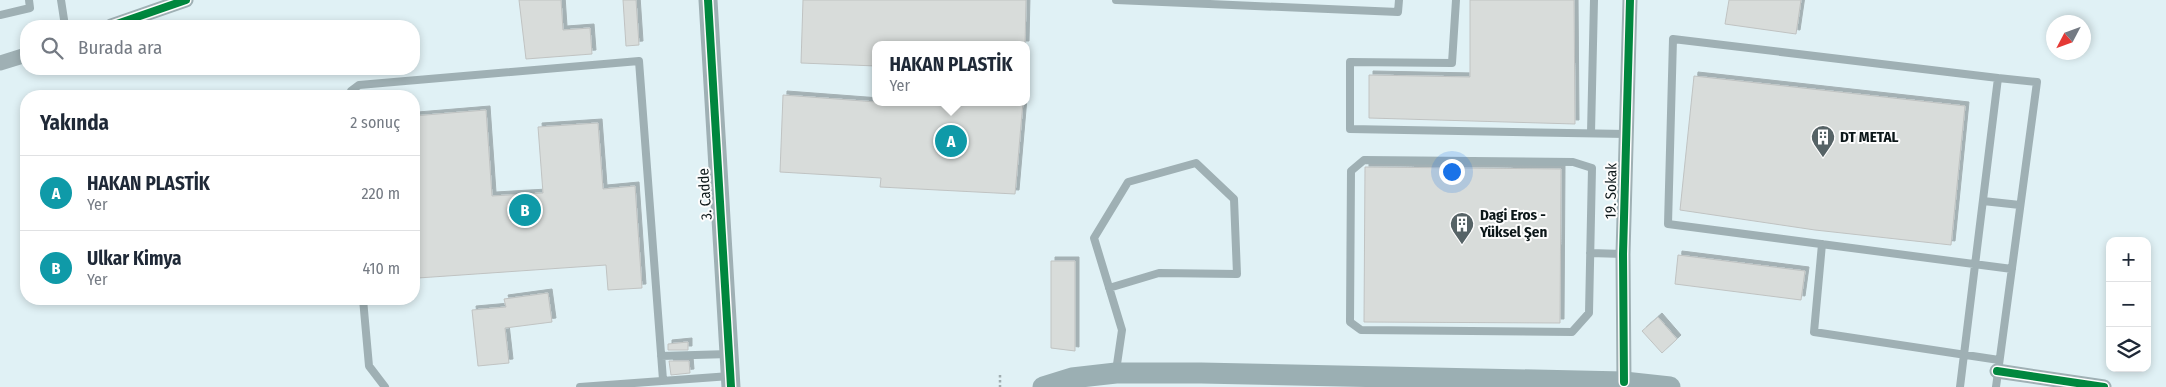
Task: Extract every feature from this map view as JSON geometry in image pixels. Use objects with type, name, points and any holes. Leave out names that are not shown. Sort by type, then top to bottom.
[{"type":"main road","points":[[1043,387],[1072,378],[1116,373],[1201,372],[1624,382],[1670,387]]},
{"type":"street","points":[[128,20],[186,0]]},
{"type":"street","name":"3. Cadde","points":[[708,0],[731,382]]},
{"type":"street","name":"19. Sokak","points":[[1624,382],[1623,254],[1630,0]]},
{"type":"street","points":[[0,63],[20,57]]},
{"type":"street","points":[[1998,366],[2104,387]]},
{"type":"lane","points":[[0,15],[30,8],[29,0]]},
{"type":"lane","points":[[61,0],[64,20]]},
{"type":"lane","points":[[1116,0],[1398,12],[1399,0]]},
{"type":"lane","points":[[1456,0],[1452,63],[1350,62],[1350,129],[1626,134]]},
{"type":"lane","points":[[1591,133],[1594,0]]},
{"type":"lane","points":[[1996,387],[1998,366],[2012,269],[2037,82],[1673,39],[1668,224],[2012,269]]},
{"type":"lane","points":[[353,90],[360,86],[639,61],[663,380]]},
{"type":"lane","points":[[1960,387],[1998,78]]},
{"type":"lane","points":[[1364,160],[1573,162],[1592,168],[1590,253],[1588,313],[1572,332],[1360,330],[1350,322],[1351,171],[1364,160]]},
{"type":"lane","points":[[1109,288],[1159,273],[1237,274],[1234,199],[1196,162],[1128,182],[1094,238],[1109,288],[1122,330],[1116,373]]},
{"type":"lane","points":[[1983,202],[2020,206]]},
{"type":"lane","points":[[1822,244],[1814,332],[1965,354],[1998,366]]},
{"type":"lane","points":[[1590,253],[1623,254]]},
{"type":"lane","points":[[364,305],[369,366],[385,387]]},
{"type":"lane","points":[[661,356],[729,354]]},
{"type":"lane","points":[[580,387],[627,385],[663,380],[731,382]]},
{"type":"path","points":[[1000,375],[1000,387]]},
{"type":"building","points":[[519,0],[561,0],[563,30],[590,28],[592,54],[526,59]]},
{"type":"building","points":[[623,0],[636,0],[639,45],[626,46]]},
{"type":"building","points":[[803,0],[1026,0],[1025,41],[872,41],[872,66],[801,63]]},
{"type":"building","points":[[1470,0],[1574,0],[1575,124],[1369,118],[1369,75],[1470,77]]},
{"type":"building","points":[[1729,0],[1801,0],[1796,34],[1725,24]]},
{"type":"building","name":"DT METAL","points":[[1694,76],[1965,106],[1951,245],[1815,230],[1680,210]]},
{"type":"building","points":[[783,95],[872,102],[872,106],[1023,106],[1015,194],[880,187],[881,178],[780,172]]},
{"type":"building","points":[[486,110],[492,196],[543,193],[538,127],[598,123],[603,189],[635,186],[642,288],[608,290],[606,265],[420,278],[420,116]]},
{"type":"building","name":"Dagi Eros - Yüksel Şen","points":[[1365,167],[1561,169],[1560,323],[1364,322]]},
{"type":"building","points":[[1678,255],[1805,271],[1801,300],[1675,284]]},
{"type":"building","points":[[1051,261],[1075,261],[1075,351],[1051,348]]},
{"type":"building","points":[[548,293],[552,322],[505,328],[509,363],[478,366],[472,310],[506,307],[504,299]]},
{"type":"building","points":[[1658,317],[1677,339],[1662,353],[1642,331]]},
{"type":"building","points":[[688,342],[688,350],[668,350],[668,344]]},
{"type":"building","points":[[669,361],[689,361],[690,373],[671,375]]},
{"type":"cycle path","points":[[128,20],[186,0]]},
{"type":"cycle path","points":[[708,0],[731,387]]},
{"type":"cycle path","points":[[1624,382],[1623,254],[1630,0]]},
{"type":"cycle path","points":[[1997,371],[2104,387]]},
{"type":"place","name":"HAKAN PLASTİK","points":[[951,141]]},
{"type":"place","name":"DT METAL","points":[[1823,158]]},
{"type":"place","name":"Ulkar Kimya","points":[[525,210]]},
{"type":"place","name":"Dagi Eros - Yüksel Şen","points":[[1462,245]]}]
